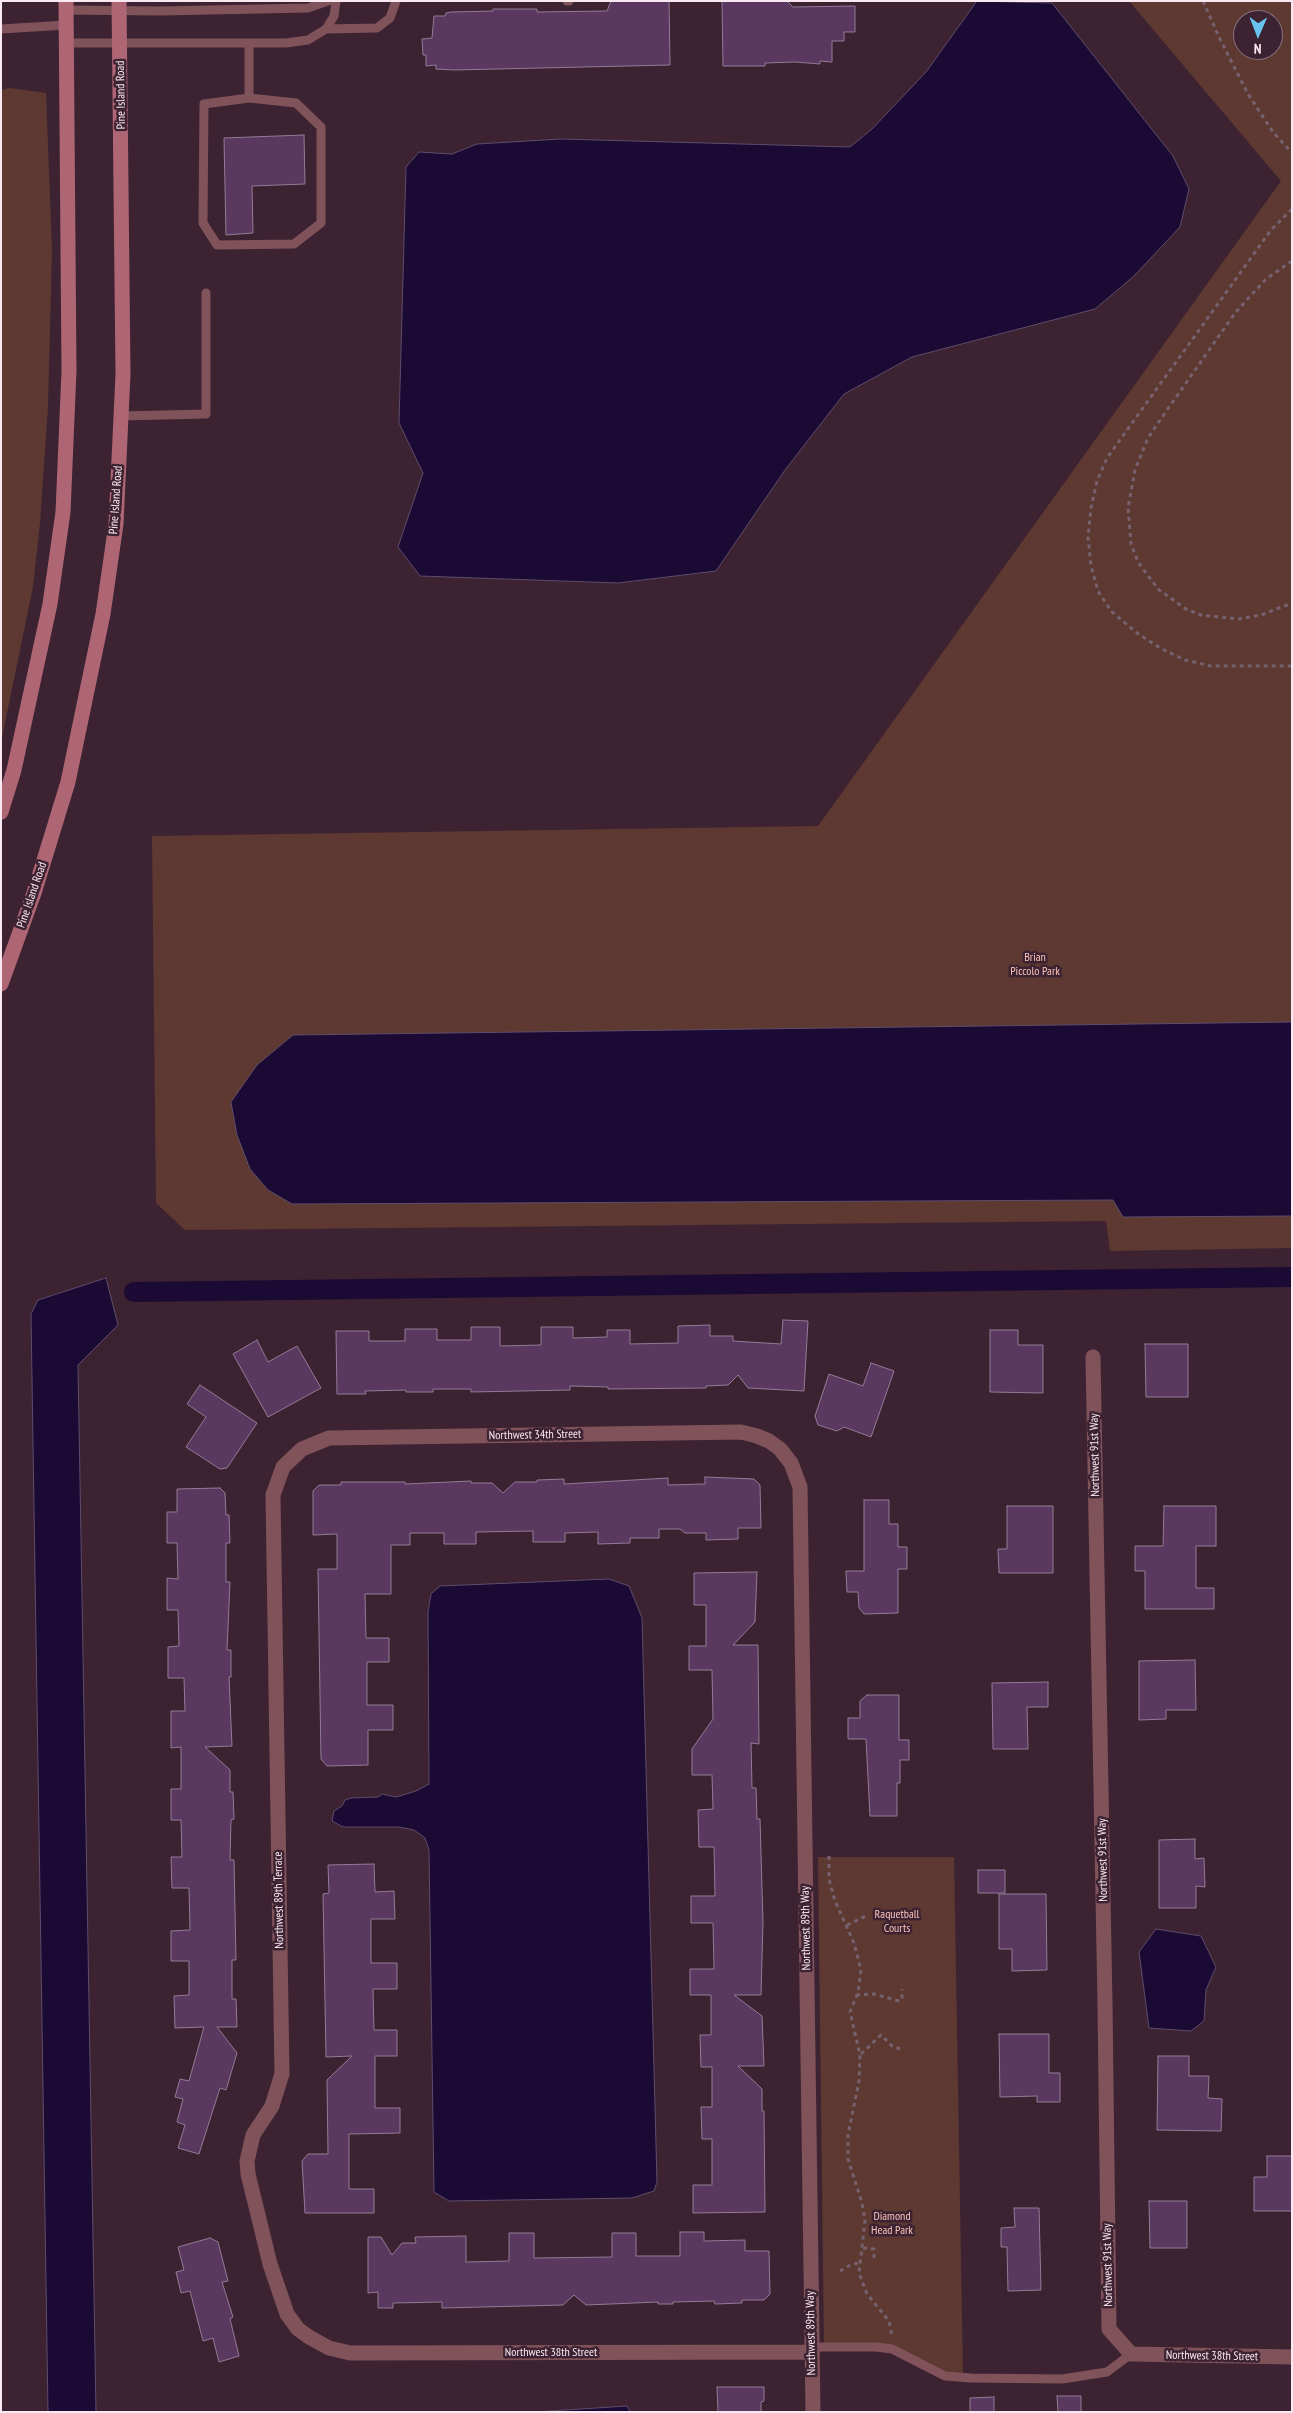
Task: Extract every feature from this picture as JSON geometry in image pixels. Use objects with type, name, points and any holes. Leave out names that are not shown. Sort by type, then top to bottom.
[{"type":"main road","name":"Pine Island Road","points":[[1,984],[34,893],[68,782],[103,614],[116,524],[123,364],[120,6]]},
{"type":"main road","points":[[1,812],[14,770],[50,604],[63,512],[69,371],[67,12]]},
{"type":"street","name":"Northwest 91st Way","points":[[1093,1356],[1105,1994],[1109,2329],[1132,2354]]},
{"type":"street","name":"Northwest 34th Street","points":[[290,1458],[302,1449],[329,1438],[741,1432],[757,1436],[780,1449]]},
{"type":"street","name":"Northwest 89th Way","points":[[780,1449],[791,1463],[800,1487],[813,2412]]},
{"type":"street","name":"Northwest 89th Terrace","points":[[290,1458],[280,1472],[273,1495],[282,2074],[272,2106],[253,2135],[247,2161],[248,2174],[282,2305],[298,2328]]},
{"type":"street","name":"Northwest 38th Street","points":[[298,2328],[329,2348],[364,2354],[811,2350]]},
{"type":"street","name":"Northwest 38th Street","points":[[1132,2354],[1292,2358]]},
{"type":"lane","points":[[1,29],[67,12],[120,6],[308,8],[328,1]]},
{"type":"lane","points":[[66,43],[286,43],[308,40],[326,29],[334,16],[336,1]]},
{"type":"lane","points":[[326,29],[377,28],[390,18],[396,1]]},
{"type":"lane","points":[[249,43],[250,98]]},
{"type":"lane","points":[[250,98],[296,103],[321,127],[321,223],[294,244],[217,245],[203,223],[204,104],[250,98]]},
{"type":"lane","points":[[121,416],[206,414],[206,293]]},
{"type":"lane","points":[[811,2350],[876,2347],[892,2349],[945,2376],[971,2378],[1062,2379],[1107,2372],[1132,2354]]},
{"type":"path","points":[[1203,1],[1248,94],[1273,132],[1292,153]]},
{"type":"path","points":[[1292,209],[1272,230],[1107,458],[1097,481],[1091,508],[1088,538],[1090,566],[1098,592],[1111,611],[1137,633],[1160,648],[1185,660],[1211,666],[1292,666]]},
{"type":"path","points":[[1292,261],[1266,279],[1235,312],[1158,423],[1140,454],[1130,490],[1128,508],[1132,544],[1138,562],[1158,589],[1186,609],[1210,617],[1239,619],[1260,615],[1292,602]]},
{"type":"path","points":[[829,1856],[829,1879],[835,1902],[847,1926],[861,1970],[850,2012],[860,2055],[859,2081],[850,2120],[848,2148],[848,2159],[862,2203],[865,2226],[859,2273],[867,2294],[888,2321],[892,2332],[892,2349]]},
{"type":"path","points":[[847,1926],[866,1916]]},
{"type":"path","points":[[856,1995],[874,1994],[899,2001],[902,1998],[902,1989]]},
{"type":"path","points":[[860,2055],[881,2035],[892,2046],[900,2049]]},
{"type":"path","points":[[863,2248],[874,2248],[874,2258]]},
{"type":"path","points":[[840,2271],[852,2264],[859,2263]]},
{"type":"green space","name":"Brian Piccolo Park","points":[[1129,1],[1292,1],[1292,1248],[1110,1251],[1106,1221],[185,1230],[156,1203],[152,836],[818,826],[1281,181]]},
{"type":"green space","points":[[10,88],[46,93],[52,251],[48,406],[40,523],[33,587],[1,742],[1,90]]},
{"type":"green space","name":"Diamond Head Park","points":[[818,1857],[954,1857],[963,2377],[945,2376],[892,2349],[824,2350]]},
{"type":"shaded area","points":[[977,1],[1052,3],[1173,156],[1189,189],[1180,227],[1134,276],[1095,309],[912,357],[844,394],[785,470],[716,571],[618,583],[420,576],[398,547],[423,473],[399,423],[406,167],[419,152],[452,154],[477,144],[561,139],[850,147],[872,129],[926,72]]},
{"type":"shaded area","points":[[1292,1022],[1292,1216],[1123,1217],[1113,1200],[292,1204],[268,1190],[250,1169],[237,1135],[231,1102],[257,1065],[293,1035]]},
{"type":"shaded area","points":[[106,1278],[118,1325],[78,1365],[96,2412],[48,2412],[31,1314],[38,1300]]},
{"type":"shaded area","points":[[609,1579],[629,1586],[642,1618],[657,2182],[654,2191],[632,2198],[449,2201],[434,2192],[429,1850],[425,1838],[414,1830],[399,1827],[343,1827],[332,1821],[334,1811],[342,1806],[345,1800],[351,1798],[378,1797],[382,1794],[396,1797],[416,1791],[429,1784],[428,1612],[431,1594],[440,1586]]},
{"type":"shaded area","points":[[1156,1929],[1201,1936],[1216,1967],[1206,1990],[1204,2021],[1191,2031],[1149,2028],[1139,1952]]},
{"type":"shaded area","points":[[627,2406],[630,2412],[535,2412]]},
{"type":"building","points":[[611,1],[669,1],[670,65],[454,70],[436,69],[436,65],[426,66],[426,55],[423,55],[422,39],[432,38],[434,16],[445,16],[446,13],[451,12],[493,11],[493,9],[537,9],[537,12],[607,11]]},
{"type":"building","points":[[722,1],[787,1],[793,7],[855,6],[855,32],[844,32],[844,41],[832,41],[832,62],[820,61],[820,64],[795,62],[765,63],[765,66],[723,66]]},
{"type":"building","points":[[304,135],[305,184],[252,186],[253,233],[226,235],[224,138]]},
{"type":"building","points":[[783,1320],[808,1321],[804,1391],[748,1388],[738,1375],[728,1385],[706,1386],[706,1388],[608,1389],[608,1387],[570,1386],[570,1390],[471,1392],[471,1389],[433,1389],[433,1392],[406,1392],[406,1390],[365,1391],[366,1394],[337,1394],[336,1331],[369,1331],[369,1341],[405,1341],[405,1329],[437,1329],[437,1340],[471,1340],[471,1327],[500,1327],[500,1346],[541,1345],[541,1327],[573,1327],[573,1338],[607,1337],[607,1330],[630,1330],[630,1344],[678,1343],[678,1326],[710,1325],[710,1336],[733,1336],[733,1341],[781,1344]]},
{"type":"building","points":[[990,1330],[1018,1330],[1018,1345],[1043,1345],[1043,1393],[990,1392]]},
{"type":"building","points":[[257,1340],[268,1362],[297,1346],[321,1388],[268,1417],[233,1354]]},
{"type":"building","points":[[1145,1344],[1188,1344],[1188,1397],[1146,1397]]},
{"type":"building","points":[[871,1363],[894,1371],[871,1437],[844,1427],[837,1431],[818,1425],[815,1416],[829,1374],[863,1386]]},
{"type":"building","points":[[200,1385],[257,1423],[227,1468],[220,1469],[186,1447],[206,1417],[187,1404]]},
{"type":"building","points":[[705,1477],[754,1479],[760,1485],[761,1528],[738,1528],[738,1539],[706,1540],[706,1533],[685,1533],[680,1529],[659,1529],[659,1538],[630,1538],[630,1543],[598,1544],[598,1532],[565,1533],[565,1542],[533,1542],[533,1531],[476,1532],[476,1544],[444,1544],[444,1533],[410,1533],[410,1545],[391,1545],[391,1594],[365,1594],[366,1638],[389,1638],[389,1662],[367,1662],[367,1705],[393,1705],[393,1730],[368,1730],[368,1765],[327,1766],[321,1759],[318,1569],[337,1569],[337,1534],[313,1535],[313,1491],[319,1485],[341,1485],[341,1482],[405,1482],[405,1484],[471,1481],[471,1483],[492,1483],[503,1493],[515,1482],[537,1482],[537,1480],[564,1479],[564,1484],[668,1478],[668,1485],[705,1484]]},
{"type":"building","points":[[220,1488],[225,1493],[226,1515],[229,1515],[230,1543],[226,1543],[226,1582],[230,1582],[227,1650],[231,1650],[231,1677],[229,1677],[232,1746],[205,1747],[230,1770],[230,1792],[233,1792],[234,1819],[231,1820],[230,1860],[234,1860],[236,1960],[232,1960],[232,1999],[236,1999],[237,2027],[217,2027],[237,2053],[226,2090],[220,2088],[199,2154],[178,2148],[185,2125],[177,2122],[183,2099],[175,2097],[180,2079],[189,2081],[204,2027],[175,2028],[174,1996],[189,1995],[189,1961],[171,1961],[171,1931],[190,1930],[189,1888],[172,1888],[171,1857],[182,1857],[181,1820],[171,1820],[171,1789],[181,1789],[181,1747],[171,1748],[171,1711],[185,1711],[184,1678],[168,1678],[168,1647],[179,1646],[178,1610],[167,1610],[167,1578],[178,1579],[177,1543],[167,1543],[167,1512],[177,1512],[177,1489]]},
{"type":"building","points":[[864,1500],[889,1500],[889,1524],[898,1524],[898,1547],[907,1547],[907,1569],[898,1569],[898,1613],[864,1614],[859,1608],[858,1592],[847,1592],[846,1571],[864,1571]]},
{"type":"building","points":[[1007,1506],[1053,1506],[1053,1573],[999,1573],[998,1549],[1007,1549]]},
{"type":"building","points":[[1164,1506],[1216,1506],[1216,1546],[1196,1546],[1196,1588],[1214,1588],[1214,1609],[1145,1609],[1145,1571],[1135,1571],[1135,1546],[1163,1546]]},
{"type":"building","points":[[757,1572],[755,1622],[733,1645],[758,1645],[759,1744],[751,1743],[752,1788],[756,1788],[757,1819],[760,1819],[763,1922],[761,1995],[734,1995],[762,2016],[764,2066],[738,2066],[762,2089],[765,2212],[693,2213],[693,2185],[712,2185],[712,2139],[702,2139],[701,2107],[712,2107],[712,2067],[701,2067],[700,2035],[711,2035],[711,1995],[690,1995],[690,1969],[714,1969],[713,1923],[691,1923],[691,1896],[715,1896],[714,1847],[699,1847],[698,1810],[713,1809],[712,1775],[692,1775],[692,1749],[713,1719],[712,1670],[689,1670],[689,1646],[706,1646],[706,1605],[694,1605],[694,1573]]},
{"type":"building","points":[[1195,1660],[1196,1710],[1166,1710],[1166,1719],[1139,1720],[1139,1661]]},
{"type":"building","points":[[1048,1682],[1048,1707],[1027,1707],[1028,1749],[993,1749],[992,1683]]},
{"type":"building","points":[[867,1695],[899,1695],[899,1740],[909,1740],[909,1760],[900,1760],[900,1783],[897,1783],[897,1816],[870,1816],[866,1739],[848,1739],[848,1718],[860,1718],[860,1701]]},
{"type":"building","points":[[1195,1839],[1195,1859],[1204,1858],[1205,1887],[1196,1886],[1196,1908],[1159,1908],[1159,1840]]},
{"type":"building","points":[[374,1864],[375,1892],[394,1891],[395,1919],[371,1919],[371,1963],[397,1963],[397,1989],[373,1989],[374,2030],[397,2030],[397,2056],[375,2056],[375,2108],[400,2108],[400,2133],[349,2134],[349,2189],[374,2189],[374,2213],[305,2213],[302,2161],[308,2154],[328,2154],[327,2080],[352,2056],[326,2057],[323,1894],[329,1893],[328,1865]]},
{"type":"building","points":[[978,1870],[1005,1870],[1005,1893],[978,1893]]},
{"type":"building","points":[[999,1894],[1046,1894],[1047,1970],[1012,1971],[1012,1949],[999,1949]]},
{"type":"building","points":[[999,2034],[1049,2034],[1049,2073],[1060,2073],[1060,2102],[1037,2102],[1037,2096],[1000,2097]]},
{"type":"building","points":[[1158,2056],[1189,2056],[1189,2076],[1209,2076],[1208,2098],[1222,2099],[1221,2131],[1157,2130]]},
{"type":"building","points":[[1267,2156],[1292,2156],[1292,2211],[1254,2211],[1254,2177],[1267,2177]]},
{"type":"building","points":[[1149,2201],[1187,2201],[1187,2248],[1150,2248]]},
{"type":"building","points":[[1014,2208],[1039,2208],[1041,2290],[1008,2291],[1007,2247],[1001,2247],[1001,2228],[1015,2227]]},
{"type":"building","points":[[680,2232],[704,2232],[704,2241],[745,2240],[745,2251],[769,2251],[770,2294],[764,2300],[742,2300],[742,2303],[715,2304],[714,2301],[673,2302],[673,2304],[658,2304],[658,2302],[586,2305],[574,2295],[563,2305],[442,2308],[442,2302],[393,2303],[393,2308],[378,2308],[378,2292],[368,2293],[368,2237],[381,2237],[392,2255],[402,2243],[416,2243],[415,2237],[466,2236],[466,2262],[509,2261],[509,2233],[534,2233],[534,2258],[612,2257],[612,2233],[636,2233],[636,2256],[680,2256]]},
{"type":"building","points":[[210,2238],[218,2242],[228,2281],[222,2282],[233,2317],[230,2319],[239,2356],[219,2362],[213,2338],[203,2341],[190,2291],[181,2293],[176,2272],[184,2270],[178,2247]]},
{"type":"building","points":[[717,2387],[764,2387],[764,2401],[761,2402],[761,2412],[718,2412]]},
{"type":"building","points":[[1057,2396],[1081,2396],[1081,2412],[1058,2412]]},
{"type":"building","points":[[994,2397],[994,2412],[970,2412],[970,2398]]},
{"type":"waterway","points":[[134,1292],[1292,1277]]},
{"type":"park label","name":"Raquetball Courts","points":[[897,1922]]}]
